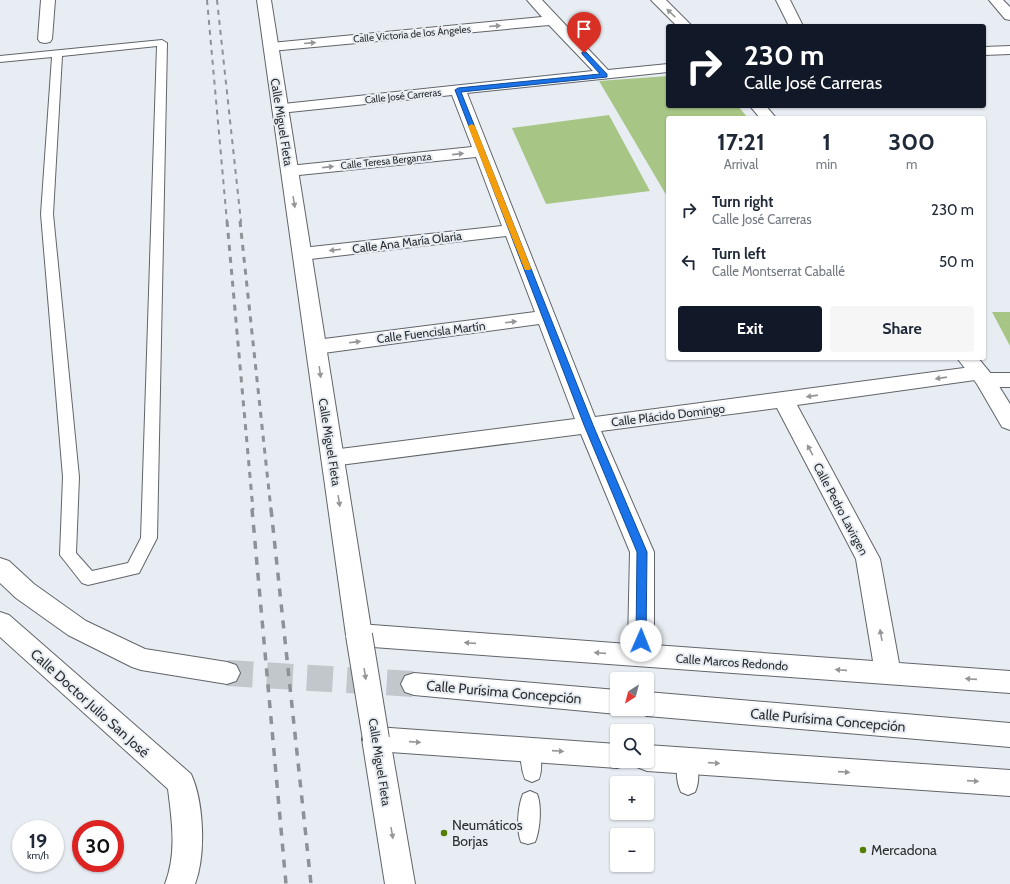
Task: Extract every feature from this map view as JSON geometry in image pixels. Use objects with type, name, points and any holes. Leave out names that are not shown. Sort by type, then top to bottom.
[{"type":"street","points":[[45,39],[48,0]]},
{"type":"street","name":"Calle Miguel Fleta","points":[[264,0],[359,635],[400,884]]},
{"type":"street","points":[[534,0],[605,75]]},
{"type":"street","points":[[658,0],[683,24]]},
{"type":"street","points":[[996,0],[1010,16]]},
{"type":"street","points":[[786,5],[795,24]]},
{"type":"street","name":"Calle Victoria de los Ángeles","points":[[271,47],[553,20]]},
{"type":"street","points":[[986,51],[1010,50]]},
{"type":"street","name":"Calle José Carreras","points":[[280,108],[666,68]]},
{"type":"street","points":[[458,90],[588,425],[642,552],[641,656]]},
{"type":"street","points":[[760,108],[766,116]]},
{"type":"street","name":"Calle Teresa Berganza","points":[[289,170],[482,152]]},
{"type":"street","name":"Calle Ana María Olaria","points":[[302,254],[512,230]]},
{"type":"street","name":"Calle Fuencisla Martín","points":[[316,347],[547,318]]},
{"type":"street","points":[[977,370],[1010,422]]},
{"type":"street","name":"Calle Plácido Domingo","points":[[332,458],[783,400],[977,370],[1010,380]]},
{"type":"street","name":"Calle Pedro Lavirgen","points":[[783,400],[868,559],[888,673]]},
{"type":"street","points":[[0,568],[25,590],[78,628],[141,659],[227,673]]},
{"type":"street","name":"Calle Doctor Julio San José","points":[[0,622],[181,783],[188,831],[185,871],[180,884]]},
{"type":"street","name":"Calle Marcos Redondo","points":[[359,635],[1010,682]]},
{"type":"street","name":"Calle Purísima Concepción","points":[[414,684],[610,701]]},
{"type":"street","name":"Calle Purísima Concepción","points":[[654,705],[1010,735]]},
{"type":"street","points":[[376,739],[531,761],[610,756]]},
{"type":"street","points":[[654,761],[688,773],[1010,783]]},
{"type":"lane","points":[[0,59],[162,43],[149,538],[133,568],[88,578],[68,555],[71,477],[47,214],[57,54]]},
{"type":"lane","points":[[528,835],[530,800]]},
{"type":"green space","points":[[666,76],[666,108],[740,108],[746,116],[666,116],[666,195],[599,81]]},
{"type":"green space","points":[[609,115],[650,191],[546,204],[512,128]]},
{"type":"green space","points":[[992,312],[1010,312],[1010,346]]},
{"type":"tunnel","points":[[227,673],[414,684]]},
{"type":"railway","points":[[207,0],[227,222]]},
{"type":"railway","points":[[217,0],[241,222]]},
{"type":"railway","points":[[227,221],[253,510]]},
{"type":"railway","points":[[240,221],[271,510]]},
{"type":"railway","points":[[252,509],[286,884]]},
{"type":"railway","points":[[271,509],[311,884]]},
{"type":"slow traffic","points":[[472,126],[527,268]]},
{"type":"place","name":"Neumáticos Borjas","points":[[444,833]]},
{"type":"place","name":"Mercadona","points":[[863,850]]},
{"type":"route","points":[[584,53],[605,75],[458,90],[588,425],[642,552],[641,641]]}]
